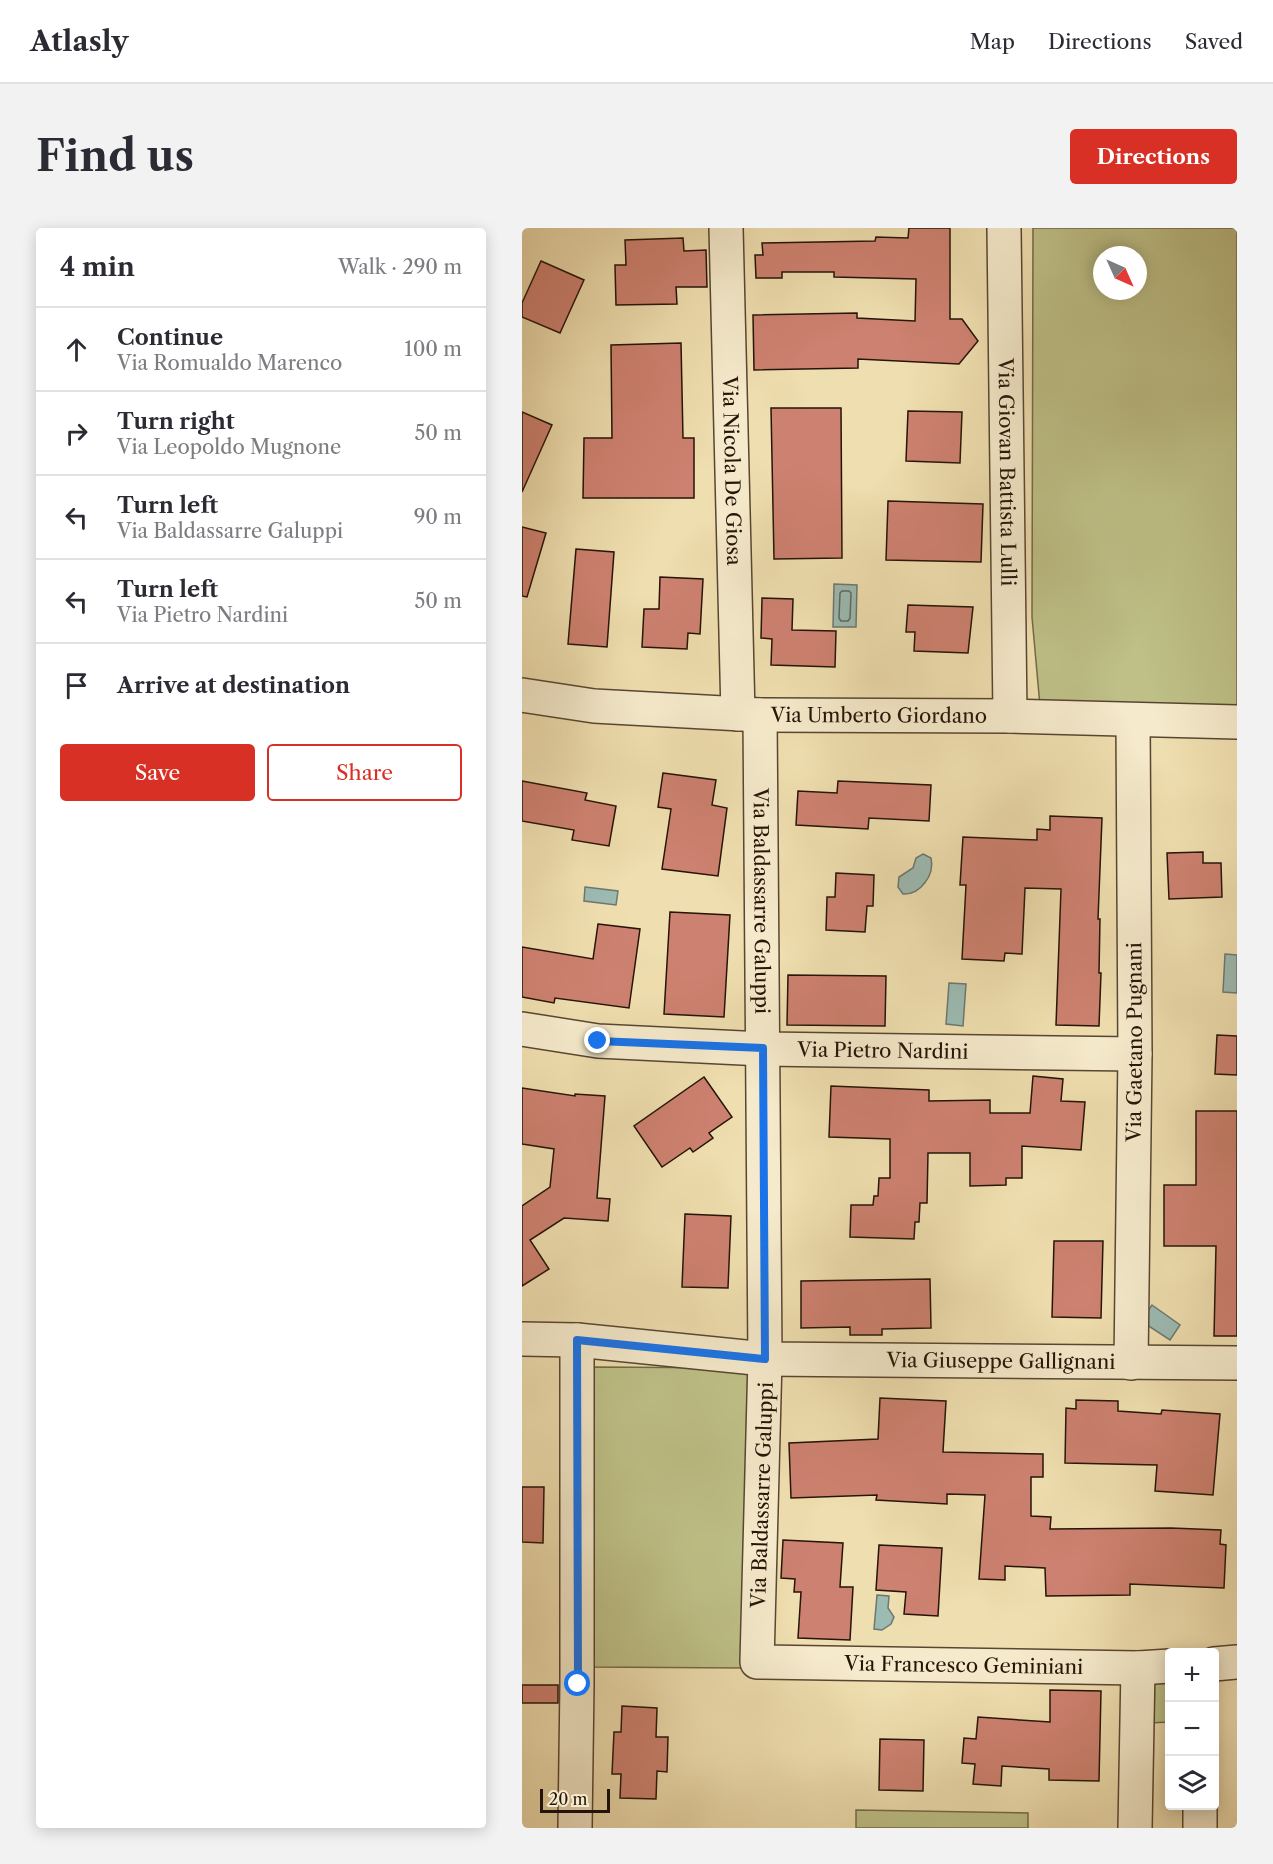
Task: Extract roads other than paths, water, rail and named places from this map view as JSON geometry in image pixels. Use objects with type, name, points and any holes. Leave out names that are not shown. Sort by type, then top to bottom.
[{"type":"street","name":"Via Nicola De Giosa","points":[[726,228],[749,714]]},
{"type":"street","name":"Via Giovan Battista Lulli","points":[[1004,228],[1010,716]]},
{"type":"street","name":"Via Umberto Giordano","points":[[522,695],[594,706],[749,714],[1010,716],[1237,722]]},
{"type":"street","name":"Via Baldassarre Galuppi","points":[[749,714],[763,1048],[765,1359],[757,1662]]},
{"type":"street","name":"Via Gaetano Pugnani","points":[[1131,1363],[1135,1054],[1133,720]]},
{"type":"street","name":"Via Pietro Nardini","points":[[522,1029],[598,1041],[763,1048],[1135,1054]]},
{"type":"street","name":"Via Giuseppe Gallignani","points":[[522,1339],[577,1340],[765,1359],[1237,1363]]},
{"type":"street","points":[[575,1828],[578,1684],[577,1340]]},
{"type":"street","name":"Via Francesco Geminiani","points":[[757,1662],[1154,1667]]},
{"type":"street","points":[[1219,1664],[1237,1662]]},
{"type":"street","points":[[1135,1828],[1154,1667]]},
{"type":"street","points":[[1200,1810],[1200,1828]]},
{"type":"water","points":[[834,584],[857,585],[856,627],[833,627]]},
{"type":"water","points":[[923,854],[931,858],[932,864],[925,883],[915,891],[903,894],[898,887],[899,877],[913,868],[916,858]]},
{"type":"water","points":[[585,887],[618,891],[616,905],[584,901]]},
{"type":"water","points":[[1225,954],[1237,955],[1237,993],[1223,992]]},
{"type":"water","points":[[949,983],[966,984],[963,1026],[946,1024]]},
{"type":"water","points":[[1152,1305],[1180,1325],[1170,1340],[1141,1321]]},
{"type":"water","points":[[877,1595],[889,1596],[888,1608],[894,1617],[891,1624],[882,1630],[874,1629]]}]
